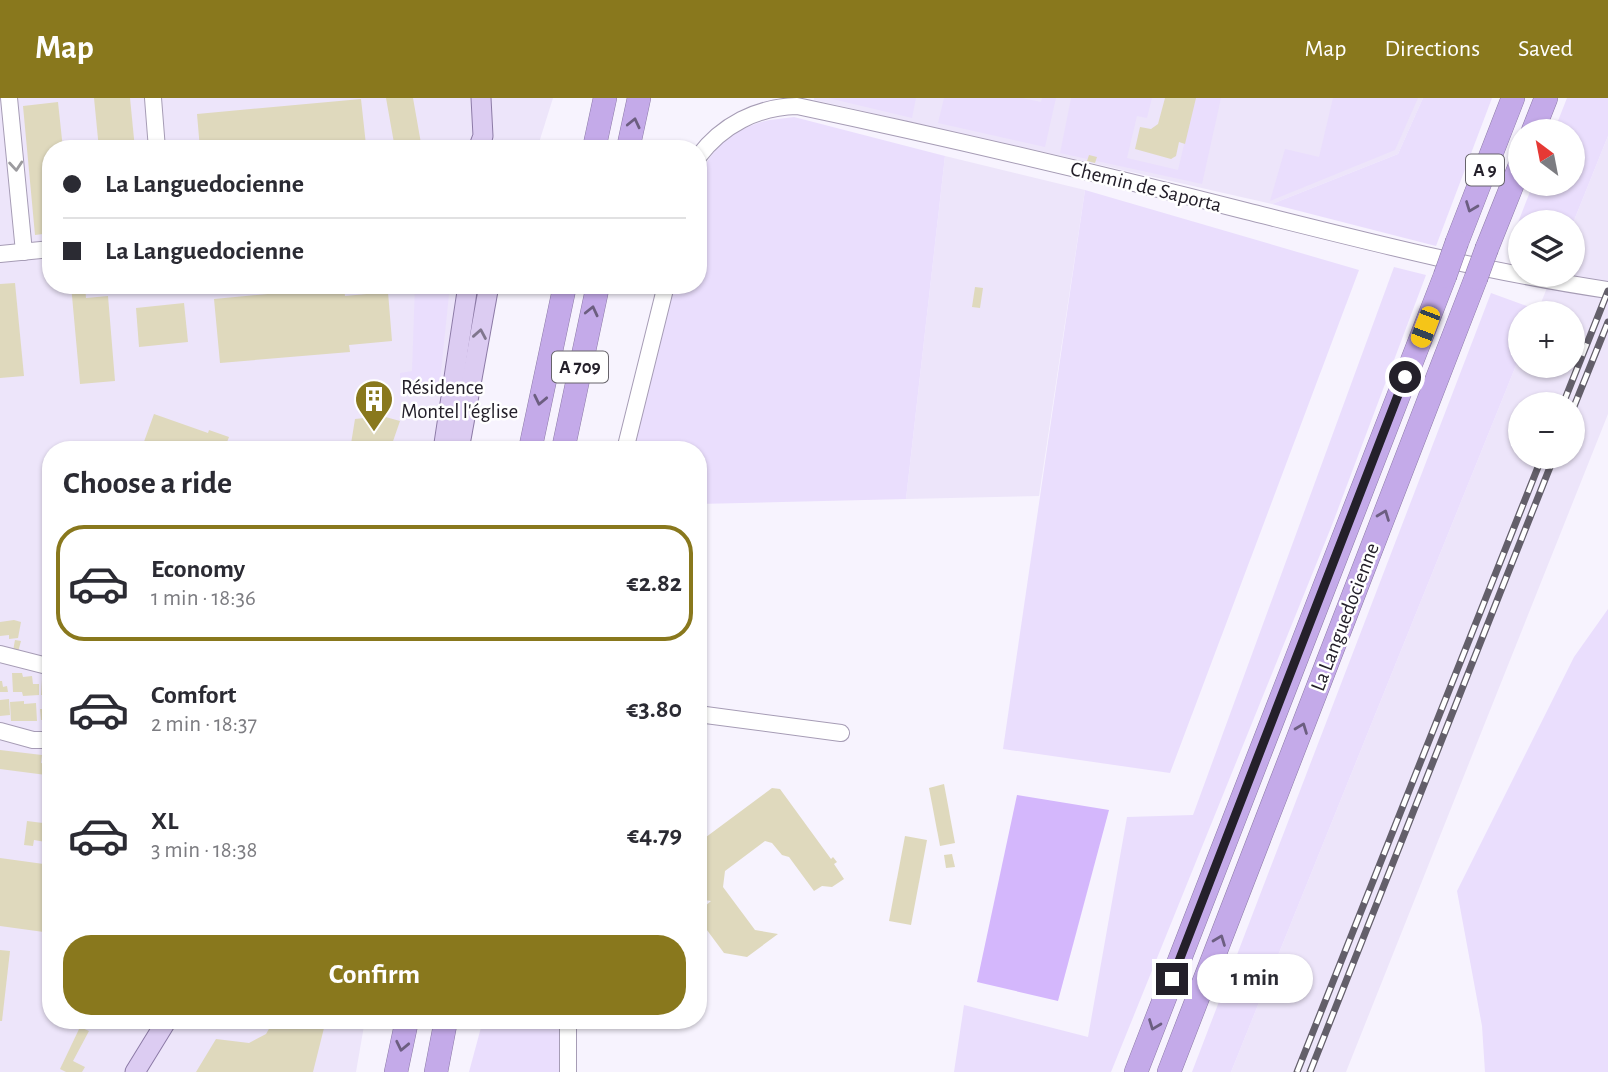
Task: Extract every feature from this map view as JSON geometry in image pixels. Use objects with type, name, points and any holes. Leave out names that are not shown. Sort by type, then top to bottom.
[{"type":"highway","points":[[596,140],[605,98]]},
{"type":"highway","points":[[630,140],[639,98]]},
{"type":"highway","name":"La Languedocienne","points":[[1136,1072],[1513,98]]},
{"type":"highway","points":[[1538,119],[1546,98]]},
{"type":"highway","name":"La Languedocienne","points":[[1169,1072],[1508,196]]},
{"type":"highway","name":"A 709","points":[[532,441],[563,294]]},
{"type":"highway","name":"A 709","points":[[565,441],[596,294]]},
{"type":"highway","points":[[396,1072],[405,1029]]},
{"type":"highway","points":[[436,1072],[444,1029]]},
{"type":"main road","points":[[481,98],[484,140]]},
{"type":"main road","points":[[444,441],[467,294]]},
{"type":"main road","points":[[461,441],[487,294]]},
{"type":"main road","points":[[135,1072],[161,1029]]},
{"type":"street","points":[[9,98],[24,252]]},
{"type":"street","points":[[152,98],[156,140]]},
{"type":"street","name":"Chemin de Saporta","points":[[707,144],[723,130],[750,115],[776,107],[797,106],[1045,162],[1391,248],[1608,290]]},
{"type":"street","points":[[0,254],[42,250]]},
{"type":"street","points":[[627,441],[664,294]]},
{"type":"street","points":[[0,654],[42,665]]},
{"type":"street","points":[[707,715],[841,733]]},
{"type":"street","points":[[0,731],[42,740]]},
{"type":"street","points":[[568,1029],[568,1072]]},
{"type":"shaded area","points":[[0,98],[553,98],[540,140],[42,140],[42,294],[470,294],[449,441],[42,441],[42,1029],[363,1029],[356,1072],[0,1072]]},
{"type":"shaded area","points":[[814,98],[1423,98],[1398,154],[1272,204]]},
{"type":"shaded area","points":[[828,98],[916,98],[912,118]]},
{"type":"shaded area","points":[[944,98],[1022,98],[1041,102],[1042,98],[1056,98],[1045,147],[938,123]]},
{"type":"shaded area","points":[[1071,98],[1152,98],[1147,118],[1137,116],[1127,158],[1178,170],[1195,98],[1221,98],[1202,184],[1060,153]]},
{"type":"shaded area","points":[[1333,98],[1418,98],[1395,150],[1270,201],[1285,149],[1319,157]]},
{"type":"shaded area","points":[[1423,98],[1492,98],[1436,246],[1272,204],[1398,154]]},
{"type":"shaded area","points":[[1567,98],[1608,98],[1608,136],[1586,191],[1586,119],[1559,119]]},
{"type":"shaded area","points":[[794,117],[945,156],[906,499],[707,504],[707,441],[632,441],[670,294],[707,294],[707,162],[727,140],[745,128],[769,120]]},
{"type":"shaded area","points":[[1608,136],[1608,414],[1346,1072],[1231,1072],[1511,378],[1585,378],[1585,301],[1542,301],[1547,287],[1585,287],[1585,210],[1578,210]]},
{"type":"shaded area","points":[[945,156],[1085,190],[1039,496],[906,499]]},
{"type":"shaded area","points":[[1085,190],[1359,270],[1170,773],[1003,749]]},
{"type":"shaded area","points":[[1528,196],[1584,196],[1578,210],[1523,210]]},
{"type":"shaded area","points":[[1394,267],[1426,275],[1332,525],[1111,1072],[954,1072],[964,1005],[1088,1037],[1127,817],[1193,815]]},
{"type":"shaded area","points":[[1491,293],[1513,301],[1508,301],[1508,378],[1511,378],[1231,1072],[1192,1072]]},
{"type":"shaded area","points":[[415,294],[449,294],[440,381],[400,393],[400,373],[412,371]]},
{"type":"shaded area","points":[[1608,609],[1608,1072],[1485,1072],[1482,1026],[1457,891],[1574,657]]},
{"type":"shaded area","points":[[1017,795],[1109,810],[1058,1001],[977,982]]},
{"type":"shaded area","points":[[481,1029],[561,1029],[562,1072],[469,1072]]},
{"type":"building","points":[[94,98],[130,98],[134,140],[98,140]]},
{"type":"building","points":[[386,98],[413,98],[420,140],[393,140]]},
{"type":"building","points":[[1165,98],[1196,98],[1185,144],[1179,142],[1176,156],[1171,159],[1135,149],[1140,127],[1151,129],[1158,124]]},
{"type":"building","points":[[361,99],[365,140],[199,140],[197,114]]},
{"type":"building","points":[[58,102],[62,140],[42,140],[42,234],[35,235],[23,106]]},
{"type":"building","points":[[1089,155],[1097,157],[1095,163],[1087,161]]},
{"type":"building","points":[[15,283],[24,376],[0,378],[0,284]]},
{"type":"building","points":[[975,287],[983,288],[980,308],[972,307]]},
{"type":"building","points":[[72,294],[86,294],[86,298],[108,296],[115,381],[80,384]]},
{"type":"building","points":[[268,294],[388,294],[392,341],[349,345],[350,352],[220,363],[214,299]]},
{"type":"building","points":[[184,303],[188,342],[139,347],[136,308]]},
{"type":"building","points":[[154,414],[208,433],[209,430],[229,437],[227,441],[144,441]]},
{"type":"building","name":"Résidence Montel l'église","points":[[382,416],[400,421],[393,441],[351,441],[355,419]]},
{"type":"building","points":[[0,622],[21,622],[18,638],[0,636]]},
{"type":"building","points":[[15,640],[21,641],[18,652],[13,651]]},
{"type":"building","points":[[12,673],[22,673],[23,677],[32,676],[33,684],[39,684],[39,695],[23,696],[22,692],[13,692]]},
{"type":"building","points":[[0,681],[3,687],[7,686],[8,692],[0,692]]},
{"type":"building","points":[[9,699],[10,715],[0,716],[0,700]]},
{"type":"building","points":[[24,701],[24,704],[36,703],[37,721],[11,721],[10,702]]},
{"type":"building","points":[[0,750],[42,755],[42,774],[0,769]]},
{"type":"building","points":[[944,784],[955,843],[940,846],[929,788]]},
{"type":"building","points":[[772,788],[780,789],[831,859],[833,857],[837,862],[834,864],[844,879],[832,887],[822,886],[814,891],[789,857],[782,855],[772,843],[765,841],[725,871],[723,887],[755,930],[778,934],[747,957],[724,953],[707,930],[707,904],[711,901],[707,900],[707,836]]},
{"type":"building","points":[[27,821],[42,823],[42,841],[34,840],[33,846],[24,845]]},
{"type":"building","points":[[905,836],[927,840],[911,925],[889,921]]},
{"type":"building","points":[[952,854],[955,867],[946,868],[944,855]]},
{"type":"building","points":[[0,858],[42,864],[42,932],[0,926]]},
{"type":"building","points":[[0,950],[10,951],[2,1021],[0,1021]]},
{"type":"building","points":[[79,1029],[89,1031],[73,1061],[85,1067],[82,1072],[66,1072],[60,1069]]},
{"type":"building","points":[[269,1029],[324,1029],[313,1072],[196,1072],[216,1039],[249,1043],[266,1034]]},
{"type":"railway","points":[[1568,392],[1608,291]]},
{"type":"railway","points":[[1580,392],[1608,322]]},
{"type":"railway","points":[[1297,1072],[1537,469]]},
{"type":"railway","points":[[1310,1072],[1549,469]]},
{"type":"place","name":"Résidence Montel l'église","points":[[374,433]]},
{"type":"route","points":[[1172,979],[1405,377]]}]
